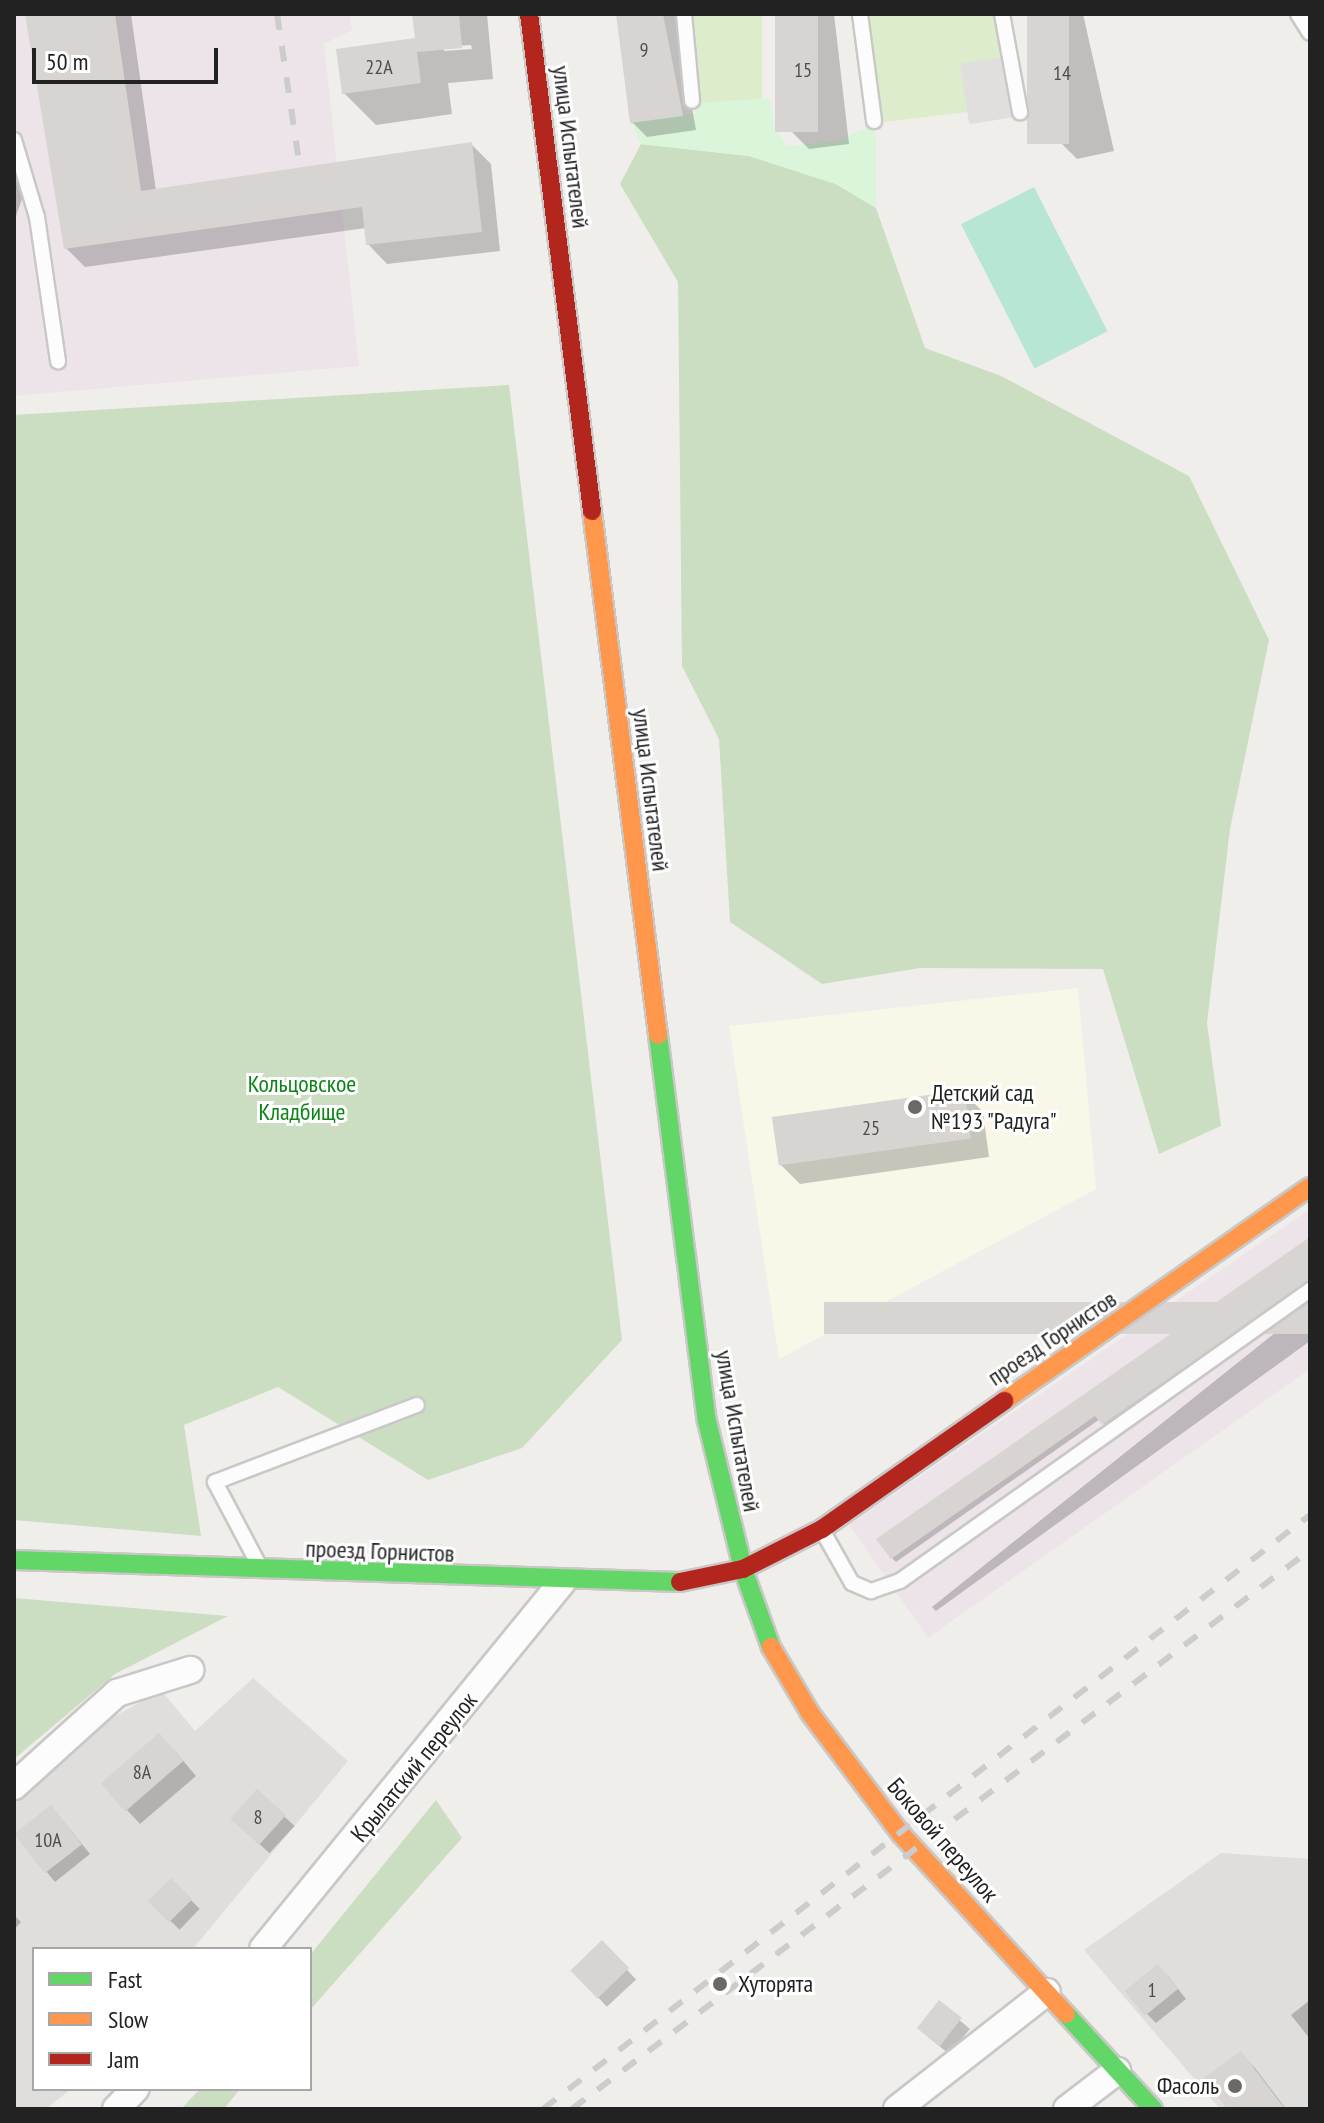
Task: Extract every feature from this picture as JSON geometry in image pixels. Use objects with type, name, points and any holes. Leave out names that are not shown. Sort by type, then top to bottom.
[{"type":"main road","name":"улица Испытателей","points":[[529,14],[707,1421],[743,1569]]},
{"type":"main road","name":"проезд Горнистов","points":[[14,1560],[562,1582],[682,1582],[743,1569],[822,1529],[1310,1187]]},
{"type":"main road","name":"Боковой переулок","points":[[743,1569],[767,1639],[810,1713],[901,1834],[1153,2109]]},
{"type":"street","name":"Крылатский переулок","points":[[265,1947],[562,1582]]},
{"type":"street","points":[[14,1786],[117,1693],[190,1670]]},
{"type":"street","points":[[897,2109],[1047,1992]]},
{"type":"street","points":[[1067,2109],[1117,2071]]},
{"type":"street","points":[[116,2109],[133,2091]]},
{"type":"lane","points":[[684,14],[692,101]]},
{"type":"lane","points":[[860,14],[874,121]]},
{"type":"lane","points":[[1002,14],[1020,112]]},
{"type":"lane","points":[[1298,14],[1310,33]]},
{"type":"lane","points":[[14,140],[37,217],[58,361]]},
{"type":"lane","points":[[822,1529],[852,1583],[871,1591],[900,1581],[1310,1290]]},
{"type":"lane","points":[[262,1570],[215,1482],[417,1405]]},
{"type":"shaded area","points":[[14,14],[350,14],[352,30],[324,44],[359,366],[14,396]]},
{"type":"shaded area","points":[[1016,55],[1026,115],[969,124],[960,64]]},
{"type":"shaded area","name":"Детский сад №193 \"Радуга\"","points":[[1078,988],[1096,1189],[779,1359],[729,1026]]},
{"type":"shaded area","points":[[1310,1209],[1310,1369],[928,1638],[849,1525]]},
{"type":"shaded area","points":[[253,1678],[348,1761],[195,1947],[32,1947],[32,2091],[68,2091],[46,2109],[14,2109],[14,1789],[59,1748],[161,1690],[195,1731]]},
{"type":"shaded area","points":[[1221,1853],[1310,1859],[1310,2109],[1220,2109],[1084,1950]]},
{"type":"green space","points":[[688,14],[762,14],[762,103],[688,103]]},
{"type":"green space","points":[[863,14],[995,14],[1006,57],[960,66],[968,112],[876,123]]},
{"type":"green space","points":[[770,98],[775,129],[787,146],[837,141],[876,123],[876,208],[836,184],[749,156],[641,144],[630,120],[695,114],[694,103]]},
{"type":"green space","points":[[641,144],[749,156],[836,184],[876,208],[925,348],[1001,376],[1189,476],[1269,640],[1230,829],[1207,1023],[1221,1126],[1159,1154],[1103,969],[920,968],[822,984],[730,922],[719,739],[682,666],[678,282],[620,184]]},
{"type":"green space","points":[[1034,187],[1108,331],[1034,369],[961,224]]},
{"type":"green space","name":"Кольцовское Кладбище","points":[[509,385],[622,1340],[522,1448],[428,1480],[278,1387],[184,1425],[201,1536],[14,1520],[14,415]]},
{"type":"green space","points":[[14,1598],[228,1616],[115,1674],[14,1759]]},
{"type":"green space","points":[[436,1800],[462,1838],[312,2008],[312,1953]]},
{"type":"green space","points":[[198,2091],[238,2091],[224,2109],[181,2109]]},
{"type":"building","points":[[25,14],[115,14],[141,191],[472,142],[482,232],[366,245],[362,207],[64,249]]},
{"type":"building","points":[[412,14],[459,14],[462,48],[417,52],[421,83],[342,94],[336,49],[415,38]]},
{"type":"building","points":[[616,14],[663,14],[683,116],[630,123]]},
{"type":"building","points":[[775,14],[818,14],[818,132],[775,132]]},
{"type":"building","points":[[1027,14],[1069,14],[1069,144],[1027,144]]},
{"type":"building","points":[[964,1090],[971,1139],[779,1166],[772,1117]]},
{"type":"building","points":[[1310,1237],[1310,1280],[1102,1425],[1095,1416],[891,1559],[876,1539]]},
{"type":"building","points":[[824,1302],[1310,1302],[1310,1334],[824,1334]]},
{"type":"building","points":[[159,1733],[183,1761],[125,1811],[101,1784]]},
{"type":"building","points":[[257,1789],[286,1815],[259,1845],[230,1819]]},
{"type":"building","points":[[51,1805],[82,1844],[45,1873],[14,1834]]},
{"type":"building","points":[[171,1878],[192,1899],[169,1923],[148,1901]]},
{"type":"building","points":[[602,1940],[629,1968],[597,1999],[570,1971]]},
{"type":"building","points":[[1158,1964],[1178,1989],[1145,2016],[1125,1991]]},
{"type":"building","points":[[939,2000],[962,2018],[940,2046],[917,2028]]},
{"type":"building","points":[[1241,2051],[1285,2109],[1227,2109],[1204,2078]]},
{"type":"railway","points":[[277,14],[298,155]]},
{"type":"railway","points":[[543,2109],[1310,1515]]},
{"type":"railway","points":[[572,2109],[1310,1550]]},
{"type":"traffic: fast","points":[[658,1035],[707,1421],[743,1569],[771,1647]]},
{"type":"traffic: fast","points":[[14,1560],[680,1582]]},
{"type":"traffic: fast","points":[[1066,2014],[1153,2109]]},
{"type":"traffic: slow","points":[[592,511],[658,1035]]},
{"type":"traffic: slow","points":[[1004,1401],[1310,1187]]},
{"type":"traffic: slow","points":[[771,1647],[810,1713],[901,1834],[1066,2014]]},
{"type":"traffic: jam","points":[[529,14],[592,511]]},
{"type":"traffic: jam","points":[[680,1582],[743,1569],[822,1529],[1004,1401]]},
{"type":"place","name":"Детский сад №193 \"Радуга\"","points":[[915,1107]]},
{"type":"place","name":"Хуторята","points":[[720,1984]]},
{"type":"place","name":"Фасоль","points":[[1235,2086]]}]
